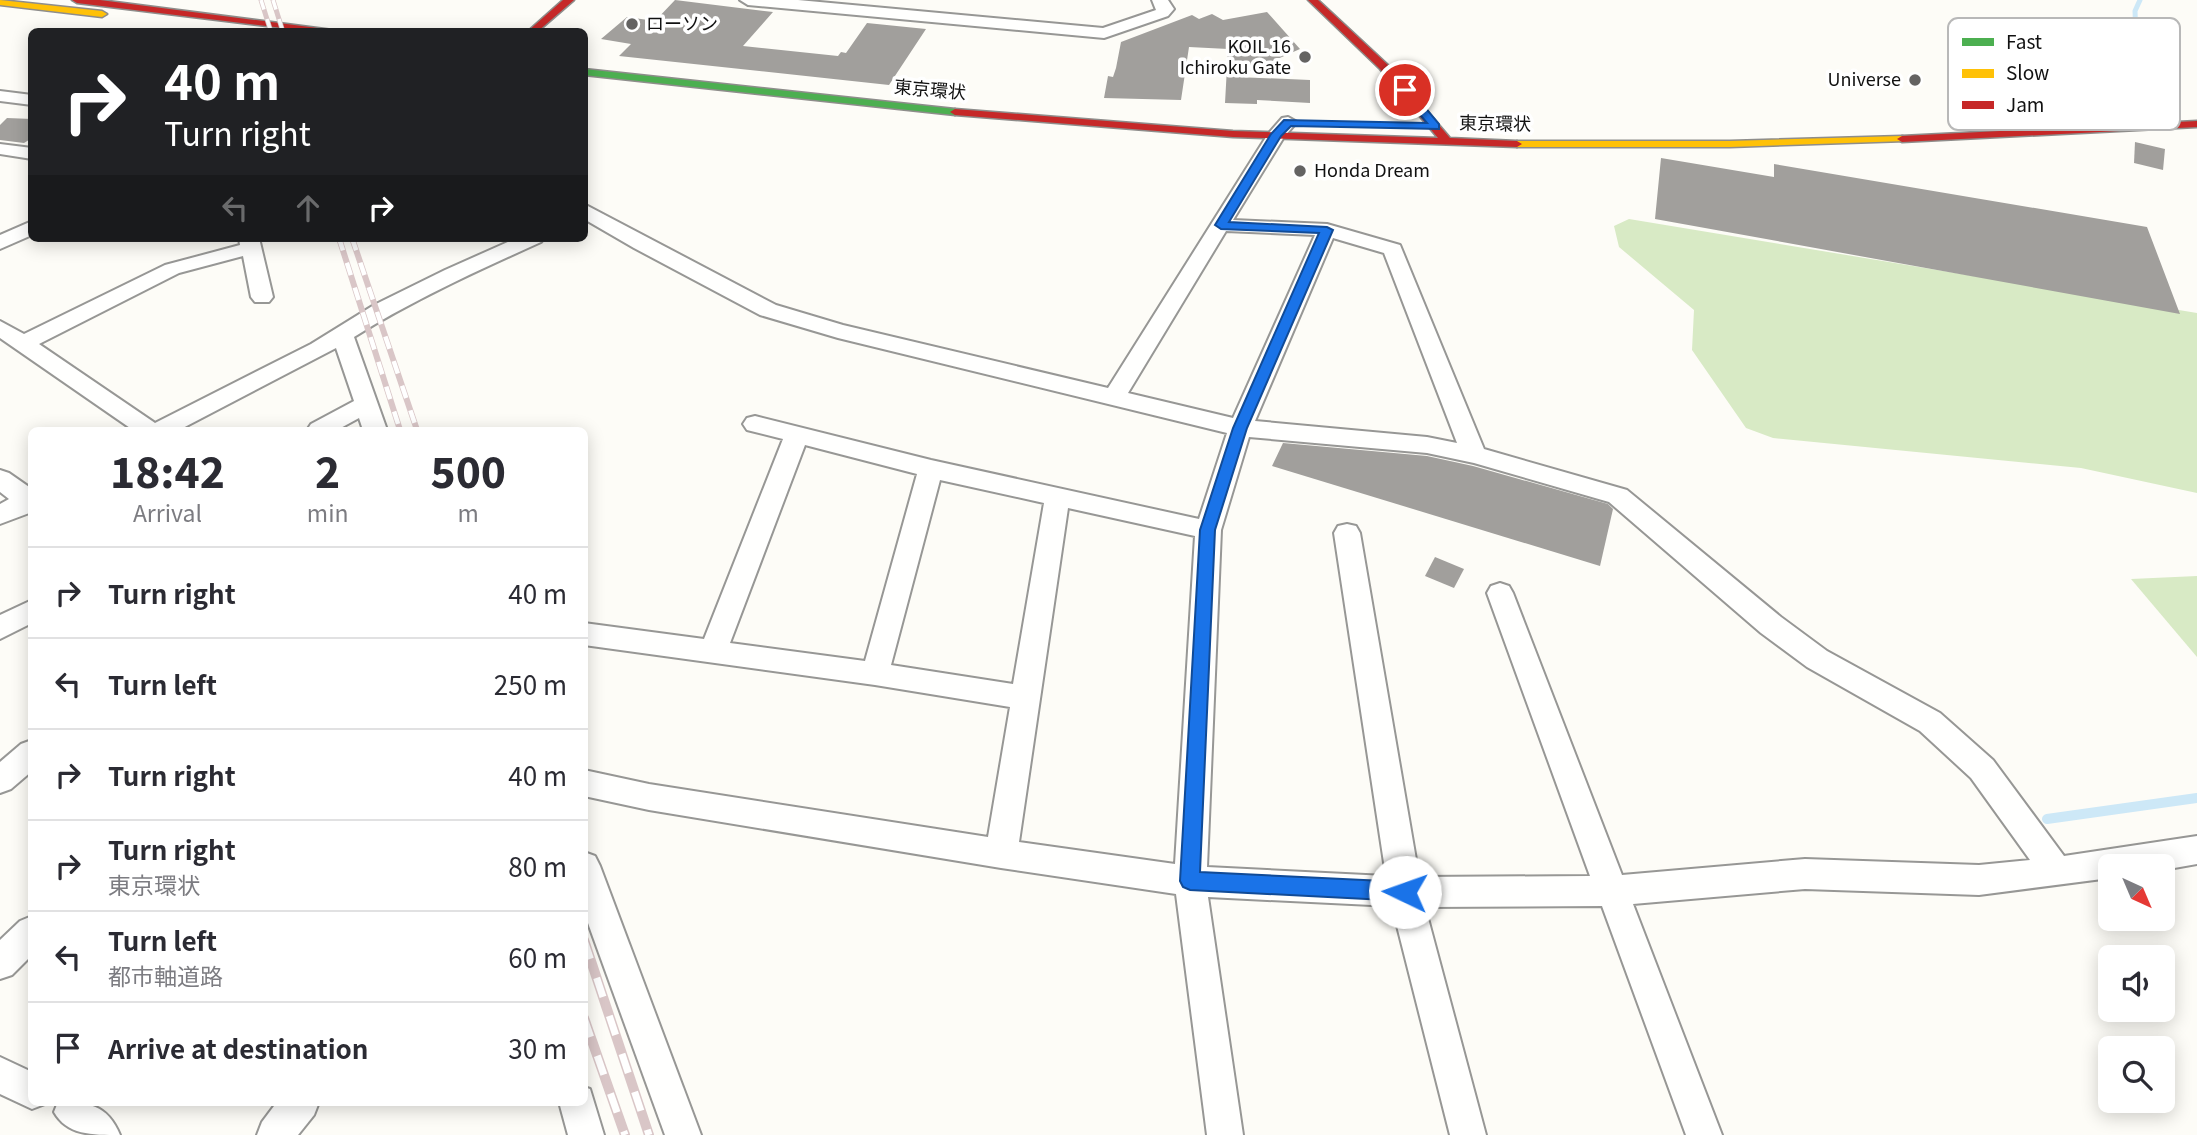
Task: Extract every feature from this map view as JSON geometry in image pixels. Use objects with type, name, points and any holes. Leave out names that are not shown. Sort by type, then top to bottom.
[{"type":"main road","points":[[78,0],[311,28]]},
{"type":"main road","points":[[536,28],[569,0]]},
{"type":"main road","points":[[1313,0],[1380,62],[1447,142]]},
{"type":"main road","points":[[0,2],[214,28]]},
{"type":"main road","name":"東京環状","points":[[588,61],[938,101],[1203,120],[1447,142],[1618,144],[1861,141],[1980,138],[2104,130]]},
{"type":"main road","name":"東京環状","points":[[588,72],[841,102],[1046,120],[1282,128],[1435,127],[1730,132],[1948,125]]},
{"type":"street","points":[[748,0],[1104,33],[1163,13],[1166,9],[1160,0]]},
{"type":"street","points":[[0,96],[28,100]]},
{"type":"street","points":[[1114,398],[1282,128]]},
{"type":"street","points":[[0,149],[28,153]]},
{"type":"street","points":[[588,215],[768,310],[892,345],[1240,428],[1427,444],[1618,496],[1761,617],[1817,659],[1930,722],[1982,769],[2057,872]]},
{"type":"street","points":[[1221,225],[1327,230],[1393,250],[1474,455]]},
{"type":"street","points":[[0,243],[28,229]]},
{"type":"street","points":[[1225,1135],[1190,881],[1208,530],[1240,428],[1327,230]]},
{"type":"street","points":[[167,427],[342,335],[382,310],[452,274],[525,242]]},
{"type":"street","points":[[23,343],[172,269],[250,243],[262,297]]},
{"type":"street","points":[[0,328],[145,427]]},
{"type":"street","points":[[342,335],[374,427]]},
{"type":"street","points":[[324,427],[367,404]]},
{"type":"street","points":[[755,424],[931,469],[1208,530]]},
{"type":"street","points":[[713,652],[796,436]]},
{"type":"street","points":[[875,674],[931,469]]},
{"type":"street","points":[[0,479],[28,499]]},
{"type":"street","points":[[1001,854],[1057,498]]},
{"type":"street","points":[[0,515],[28,501]]},
{"type":"street","points":[[1347,533],[1405,892],[1468,1135]]},
{"type":"street","points":[[1500,593],[1704,1135]]},
{"type":"street","points":[[0,628],[28,612]]},
{"type":"street","points":[[588,635],[875,674],[1024,698]]},
{"type":"street","points":[[0,780],[28,756]]},
{"type":"street","points":[[588,784],[649,797],[1001,854],[1190,881],[1405,892],[1611,891],[1805,874],[1979,880],[2057,872],[2197,850]]},
{"type":"street","points":[[588,877],[683,1135]]},
{"type":"street","points":[[0,963],[28,936]]},
{"type":"street","points":[[0,1075],[28,1089]]},
{"type":"street","points":[[69,1106],[102,1135]]},
{"type":"street","points":[[275,1135],[298,1106]]},
{"type":"street","points":[[578,1106],[586,1135]]},
{"type":"green space","points":[[1629,219],[2197,313],[2197,493],[2081,468],[1773,438],[1746,428],[1692,350],[1694,310],[1619,247],[1614,226]]},
{"type":"green space","points":[[2197,576],[2197,657],[2131,579]]},
{"type":"building","points":[[675,0],[773,12],[743,46],[838,56],[841,52],[846,53],[867,23],[926,29],[889,85],[619,56],[631,44],[601,39],[627,17],[655,21]]},
{"type":"building","points":[[1267,12],[1300,49],[1237,77],[1310,80],[1310,103],[1257,100],[1257,104],[1225,103],[1228,49],[1189,47],[1181,100],[1104,98],[1108,76],[1113,77],[1116,68],[1121,42],[1192,15],[1199,19],[1212,14],[1223,20]]},
{"type":"building","points":[[7,118],[28,119],[28,140],[24,143],[0,140],[0,125]]},
{"type":"building","points":[[2135,142],[2165,149],[2163,170],[2134,163]]},
{"type":"building","points":[[1661,158],[1774,177],[1774,164],[2147,227],[2180,314],[1655,219]]},
{"type":"building","points":[[1283,443],[1427,456],[1473,466],[1608,504],[1613,509],[1600,566],[1272,466]]},
{"type":"building","points":[[1435,557],[1464,569],[1454,588],[1425,576]]},
{"type":"waterway","points":[[2135,18],[2140,0]]},
{"type":"waterway","points":[[2047,819],[2197,798]]},
{"type":"railway","points":[[261,0],[270,28]]},
{"type":"railway","points":[[273,0],[282,28]]},
{"type":"railway","points":[[340,242],[399,427]]},
{"type":"railway","points":[[353,242],[416,427]]},
{"type":"railway","points":[[588,952],[649,1135]]},
{"type":"railway","points":[[588,1029],[625,1135]]},
{"type":"traffic: fast","points":[[588,72],[955,112]]},
{"type":"traffic: slow","points":[[0,2],[102,14]]},
{"type":"traffic: slow","points":[[1517,144],[1730,144],[1902,139]]},
{"type":"traffic: jam","points":[[77,0],[311,28]]},
{"type":"traffic: jam","points":[[536,28],[569,0]]},
{"type":"traffic: jam","points":[[1313,0],[1384,67],[1447,142]]},
{"type":"traffic: jam","points":[[955,112],[1233,134],[1517,144]]},
{"type":"traffic: jam","points":[[2180,125],[2197,124]]},
{"type":"traffic: jam","points":[[1902,139],[2079,130]]},
{"type":"place","name":"ローソン","points":[[632,24]]},
{"type":"place","name":"KOIL 16 Ichiroku Gate","points":[[1305,57]]},
{"type":"place","name":"Universe","points":[[1915,80]]},
{"type":"place","name":"Honda Dream","points":[[1300,171]]},
{"type":"route","points":[[1405,90],[1435,127],[1288,122],[1277,134],[1221,225],[1327,230],[1240,428],[1208,530],[1190,881],[1405,892]]}]
